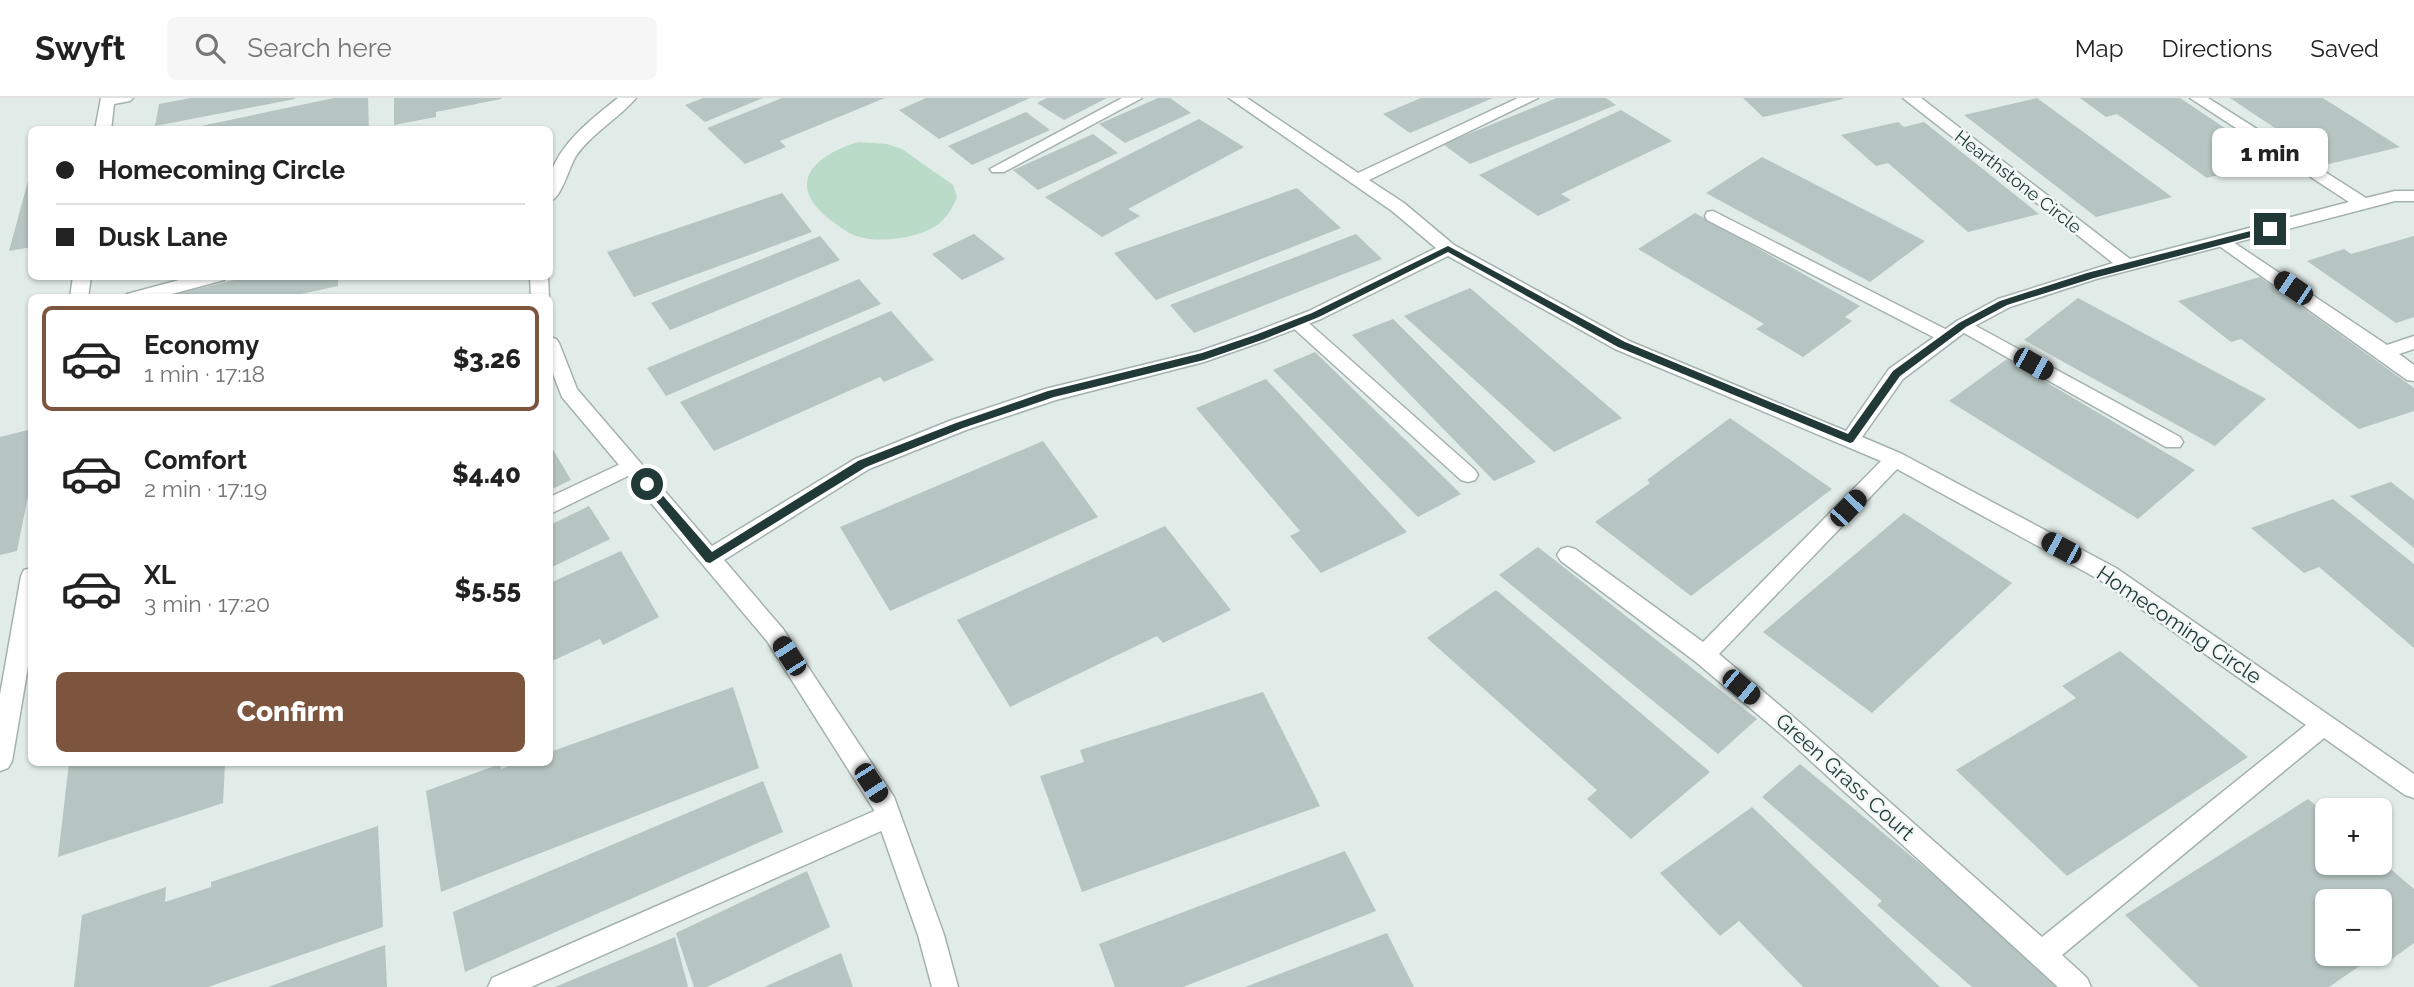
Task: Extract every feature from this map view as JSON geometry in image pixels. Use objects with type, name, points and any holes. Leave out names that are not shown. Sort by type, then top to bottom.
[{"type":"street","points":[[104,126],[107,101],[125,98]]},
{"type":"street","points":[[553,189],[569,154],[592,126],[628,98]]},
{"type":"street","points":[[998,169],[1134,98]]},
{"type":"street","name":"Homecoming Circle","points":[[1237,98],[1358,179],[1448,249],[1622,345],[1895,458],[2108,574],[2414,787]]},
{"type":"street","points":[[1358,179],[1530,98]]},
{"type":"street","name":"Hearthstone Circle","points":[[1911,98],[2128,266]]},
{"type":"street","points":[[2198,98],[2364,204]]},
{"type":"street","points":[[1850,439],[1896,374],[1963,325],[2004,303],[2128,266],[2364,204],[2395,196],[2414,196]]},
{"type":"street","points":[[1713,216],[1947,337]]},
{"type":"street","points":[[2224,241],[2414,375]]},
{"type":"street","points":[[710,558],[874,459],[1052,394],[1204,356],[1297,322],[1448,249]]},
{"type":"street","points":[[148,294],[203,280]]},
{"type":"street","points":[[1297,322],[1468,475]]},
{"type":"street","points":[[1963,325],[2173,442]]},
{"type":"street","points":[[2385,352],[2414,342]]},
{"type":"street","points":[[553,351],[569,392],[775,635],[885,805],[931,935],[945,987]]},
{"type":"street","points":[[1704,655],[1895,458]]},
{"type":"street","points":[[553,505],[631,466]]},
{"type":"street","name":"Green Grass Court","points":[[1568,555],[1704,655],[1797,734],[2078,987]]},
{"type":"street","points":[[0,761],[28,599]]},
{"type":"street","points":[[2042,954],[2324,724]]},
{"type":"street","points":[[501,987],[888,816]]},
{"type":"green space","points":[[859,142],[887,144],[902,149],[953,185],[957,197],[945,218],[926,231],[908,237],[869,239],[845,230],[817,208],[809,195],[807,183],[810,173],[829,155]]},
{"type":"building","points":[[191,98],[295,99],[155,126],[159,104]]},
{"type":"building","points":[[334,98],[368,98],[369,126],[201,126]]},
{"type":"building","points":[[394,98],[501,99],[436,112],[436,117],[394,125]]},
{"type":"building","points":[[703,98],[763,98],[705,122],[685,105]]},
{"type":"building","points":[[782,98],[885,98],[780,141],[786,147],[745,164],[707,128]]},
{"type":"building","points":[[926,98],[1030,98],[939,139],[899,110]]},
{"type":"building","points":[[1047,98],[1107,98],[1064,120],[1037,103]]},
{"type":"building","points":[[1158,98],[1170,98],[1191,113],[1125,143],[1099,124]]},
{"type":"building","points":[[1421,98],[1493,98],[1410,133],[1383,114]]},
{"type":"building","points":[[1557,98],[1606,98],[1616,105],[1470,164],[1443,144]]},
{"type":"building","points":[[1743,98],[1843,98],[1843,99],[1763,117]]},
{"type":"building","points":[[2037,98],[2172,197],[2096,217],[1964,115]]},
{"type":"building","points":[[2080,98],[2180,98],[2274,161],[2207,178],[2117,114],[2106,117]]},
{"type":"building","points":[[2230,98],[2323,98],[2400,147],[2329,164]]},
{"type":"building","points":[[1621,110],[1672,141],[1561,194],[1571,200],[1538,216],[1479,175]]},
{"type":"building","points":[[1026,112],[1050,130],[972,165],[948,146]]},
{"type":"building","points":[[1199,119],[1244,147],[1128,209],[1140,216],[1102,237],[1045,197]]},
{"type":"building","points":[[1898,122],[1904,127],[1924,122],[2039,214],[1968,232],[1888,163],[1876,166],[1841,135]]},
{"type":"building","points":[[1093,134],[1118,153],[1038,190],[1013,170]]},
{"type":"building","points":[[1762,157],[1925,241],[1870,282],[1706,193]]},
{"type":"building","points":[[28,181],[28,248],[9,251]]},
{"type":"building","points":[[1297,188],[1341,228],[1156,300],[1114,253]]},
{"type":"building","points":[[782,193],[812,232],[634,297],[607,252]]},
{"type":"building","points":[[1695,213],[1860,306],[1845,317],[1852,321],[1803,357],[1756,329],[1764,324],[1638,249]]},
{"type":"building","points":[[974,234],[1005,259],[962,280],[932,254]]},
{"type":"building","points":[[1356,234],[1382,259],[1194,333],[1170,305]]},
{"type":"building","points":[[820,236],[840,260],[670,330],[651,303]]},
{"type":"building","points":[[2414,236],[2414,317],[2396,323],[2307,261],[2344,249],[2351,254]]},
{"type":"building","points":[[2260,277],[2414,388],[2414,411],[2359,429],[2241,339],[2231,342],[2178,301]]},
{"type":"building","points":[[859,279],[881,304],[666,396],[647,368]]},
{"type":"building","points":[[234,280],[338,280],[338,286],[301,294],[175,294]]},
{"type":"building","points":[[1470,288],[1622,418],[1554,452],[1404,316]]},
{"type":"building","points":[[2078,298],[2266,399],[2215,446],[2024,340]]},
{"type":"building","points":[[891,311],[934,360],[884,382],[880,377],[714,451],[680,402]]},
{"type":"building","points":[[1393,319],[1536,462],[1494,481],[1352,335]]},
{"type":"building","points":[[1315,352],[1461,494],[1418,517],[1273,370]]},
{"type":"building","points":[[2007,359],[2195,470],[2138,519],[1949,401]]},
{"type":"building","points":[[1266,379],[1407,532],[1321,573],[1290,536],[1300,531],[1196,408]]},
{"type":"building","points":[[1730,418],[1832,489],[1691,596],[1595,522],[1650,483],[1647,480]]},
{"type":"building","points":[[28,430],[28,496],[17,551],[0,555],[0,437]]},
{"type":"building","points":[[1043,441],[1098,517],[890,611],[840,527]]},
{"type":"building","points":[[553,450],[571,480],[553,489]]},
{"type":"building","points":[[2391,482],[2414,500],[2414,548],[2350,496]]},
{"type":"building","points":[[2333,499],[2414,564],[2414,648],[2319,567],[2304,573],[2251,528]]},
{"type":"building","points":[[589,506],[610,539],[553,567],[553,524]]},
{"type":"building","points":[[1904,513],[2012,583],[1872,713],[1763,632]]},
{"type":"building","points":[[1165,526],[1231,610],[1163,643],[1157,636],[1010,707],[957,620]]},
{"type":"building","points":[[1538,547],[1757,719],[1718,754],[1499,575]]},
{"type":"building","points":[[621,551],[659,617],[603,645],[600,639],[553,661],[553,582]]},
{"type":"building","points":[[1496,590],[1710,772],[1631,839],[1587,799],[1597,790],[1427,638]]},
{"type":"building","points":[[2120,651],[2248,757],[2067,876],[1956,770],[2076,698],[2062,686]]},
{"type":"building","points":[[733,687],[759,768],[441,892],[426,791],[495,766],[500,766],[501,769],[510,766],[553,766],[553,751]]},
{"type":"building","points":[[1263,692],[1320,806],[1082,892],[1040,776],[1084,762],[1080,750]]},
{"type":"building","points":[[1800,764],[2069,987],[1972,987],[1877,905],[1882,901],[1762,797]]},
{"type":"building","points":[[69,766],[225,766],[223,803],[58,857]]},
{"type":"building","points":[[763,781],[783,832],[465,972],[453,912]]},
{"type":"building","points":[[2308,799],[2315,805],[2315,875],[2392,875],[2392,870],[2414,889],[2414,943],[2392,959],[2392,889],[2315,889],[2315,966],[2360,966],[2329,987],[2199,987],[2125,915]]},
{"type":"building","points":[[1752,807],[1940,987],[1803,987],[1739,921],[1720,936],[1660,873]]},
{"type":"building","points":[[378,826],[383,927],[208,987],[74,987],[82,915],[166,887],[165,902],[211,887],[211,882]]},
{"type":"building","points":[[1345,851],[1376,911],[1183,987],[1115,987],[1099,944]]},
{"type":"building","points":[[807,871],[830,927],[707,987],[694,987],[676,933]]},
{"type":"building","points":[[1387,933],[1414,987],[1245,987]]},
{"type":"building","points":[[675,937],[688,987],[555,987]]},
{"type":"building","points":[[385,945],[387,987],[268,987]]},
{"type":"building","points":[[841,953],[853,987],[764,987]]},
{"type":"route","points":[[647,484],[710,558],[862,464],[959,425],[1052,394],[1204,356],[1258,337],[1315,315],[1448,249],[1622,345],[1850,439],[1896,374],[1963,325],[2004,303],[2091,275],[2270,229]]}]
